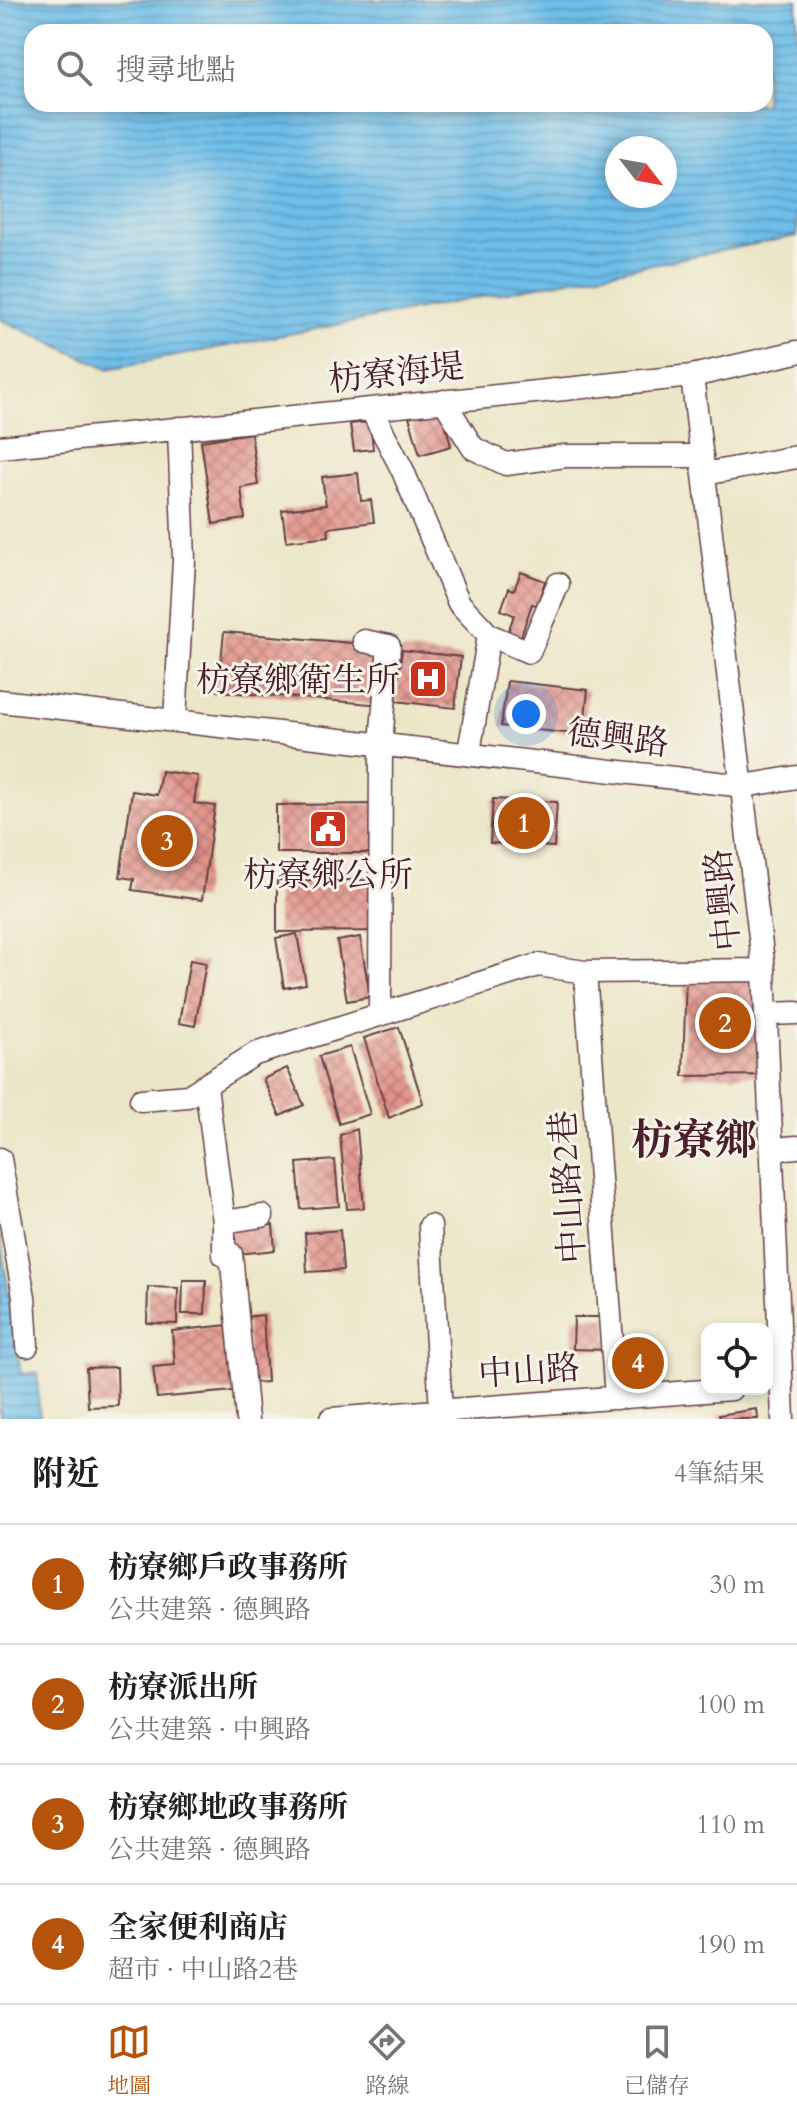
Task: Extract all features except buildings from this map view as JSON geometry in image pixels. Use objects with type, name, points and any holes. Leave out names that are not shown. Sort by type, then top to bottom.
[{"type":"street","name":"枋寮海堤","points":[[0,447],[692,376],[797,352]]},
{"type":"street","name":"中興路","points":[[692,376],[764,970],[783,1419]]},
{"type":"street","points":[[444,401],[473,448],[506,464],[565,456],[703,465],[797,457]]},
{"type":"street","points":[[371,409],[402,469],[459,603],[489,635],[529,652],[558,584]]},
{"type":"street","points":[[175,720],[184,560],[179,428]]},
{"type":"street","points":[[469,752],[489,635]]},
{"type":"street","points":[[364,641],[389,646],[381,743],[380,1014]]},
{"type":"street","name":"德興路","points":[[0,701],[469,752],[744,786],[797,777]]},
{"type":"street","points":[[141,1100],[188,1096],[255,1054],[538,965],[585,972],[764,970]]},
{"type":"street","name":"中山路2巷","points":[[585,972],[616,1398]]},
{"type":"street","points":[[766,1014],[797,1013]]},
{"type":"street","points":[[206,1086],[224,1222],[224,1255],[231,1254],[247,1419]]},
{"type":"street","points":[[773,1149],[797,1147]]},
{"type":"street","points":[[0,1159],[24,1297],[27,1346]]},
{"type":"street","points":[[224,1222],[262,1216]]},
{"type":"street","points":[[430,1226],[441,1411]]},
{"type":"street","name":"中山路","points":[[331,1419],[701,1391]]},
{"type":"water","points":[[0,0],[797,0],[797,236],[108,369],[0,319]]},
{"type":"water","points":[[0,1236],[21,1374],[37,1372],[40,1419],[0,1419]]},
{"type":"place","name":"枋寮鄉衛生所","points":[[428,679]]},
{"type":"place","name":"枋寮鄉戶政事務所","points":[[524,823]]},
{"type":"place","name":"枋寮鄉公所","points":[[328,829]]},
{"type":"place","name":"枋寮鄉地政事務所","points":[[167,841]]},
{"type":"place","name":"枋寮派出所","points":[[725,1023]]},
{"type":"place","name":"全家便利商店","points":[[638,1363]]},
{"type":"district","name":"枋寮鄉","points":[[694,1139]]}]
